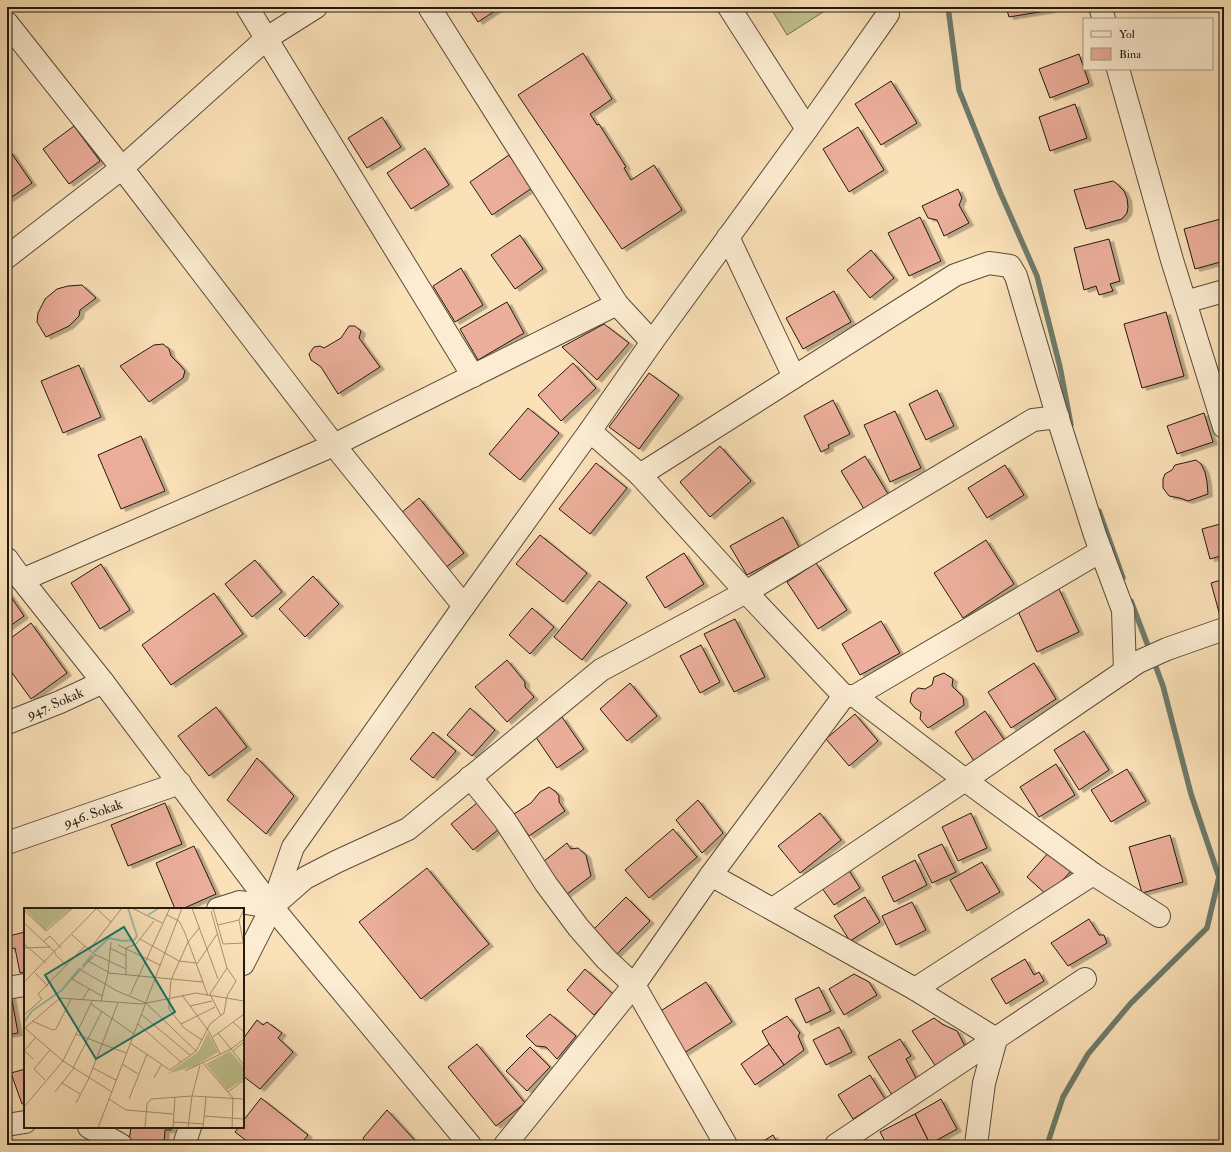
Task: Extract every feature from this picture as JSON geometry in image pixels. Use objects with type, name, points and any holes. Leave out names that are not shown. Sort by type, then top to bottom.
[{"type":"street","points":[[247,7],[473,376]]},
{"type":"street","points":[[7,258],[122,168],[267,38],[316,7]]},
{"type":"street","points":[[429,7],[617,304],[652,342]]},
{"type":"street","points":[[729,7],[807,129]]},
{"type":"street","points":[[1100,7],[1104,18]]},
{"type":"street","points":[[244,962],[272,907],[293,847],[652,342],[807,129],[888,10]]},
{"type":"street","points":[[7,22],[122,168],[334,445],[464,606]]},
{"type":"street","points":[[1118,70],[1185,302],[1224,427]]},
{"type":"street","points":[[728,237],[794,377]]},
{"type":"street","points":[[640,475],[955,275],[989,263],[1010,266],[1016,276],[1100,551],[1122,610],[1131,666]]},
{"type":"street","points":[[1185,302],[1224,291]]},
{"type":"street","points":[[22,580],[334,445],[617,304]]},
{"type":"street","points":[[272,907],[305,878],[408,829],[601,670],[746,592],[1032,420],[1058,417]]},
{"type":"street","points":[[590,431],[640,475],[746,592],[850,696],[1093,874],[1159,916]]},
{"type":"street","points":[[505,1145],[634,985],[711,875],[850,696],[1100,551]]},
{"type":"street","points":[[7,559],[103,682],[272,907],[470,1145]]},
{"type":"street","points":[[773,909],[1131,666],[1168,649],[1222,636]]},
{"type":"street","name":"947. Sokak","points":[[7,723],[60,702],[103,682]]},
{"type":"street","points":[[470,777],[504,819],[546,884],[578,927],[606,959],[634,985],[726,1145]]},
{"type":"street","name":"946. Sokak","points":[[7,843],[180,784]]},
{"type":"street","points":[[915,989],[1093,874]]},
{"type":"street","points":[[711,875],[915,989],[996,1039]]},
{"type":"street","points":[[221,908],[240,902],[272,907]]},
{"type":"street","points":[[836,1145],[1085,980]]},
{"type":"street","points":[[7,988],[24,984]]},
{"type":"street","points":[[976,1145],[984,1083],[996,1039]]},
{"type":"street","points":[[7,1125],[24,1122]]},
{"type":"street","points":[[91,1128],[121,1145]]},
{"type":"street","points":[[184,1145],[190,1128]]},
{"type":"green space","points":[[770,7],[831,7],[787,35]]},
{"type":"building","points":[[468,7],[501,7],[478,22]]},
{"type":"building","points":[[1006,7],[1050,7],[1051,10],[1009,17]]},
{"type":"building","points":[[583,53],[612,99],[590,114],[597,125],[599,124],[626,167],[624,168],[631,180],[654,165],[682,210],[622,249],[518,95]]},
{"type":"building","points":[[1079,54],[1083,70],[1085,70],[1089,83],[1050,98],[1039,69]]},
{"type":"building","points":[[891,81],[917,123],[881,145],[855,104]]},
{"type":"building","points":[[1075,104],[1087,138],[1050,151],[1039,117]]},
{"type":"building","points":[[382,117],[401,147],[367,168],[348,138]]},
{"type":"building","points":[[74,126],[100,161],[69,184],[43,149]]},
{"type":"building","points":[[858,127],[884,170],[849,192],[823,149]]},
{"type":"building","points":[[425,148],[449,185],[411,209],[387,173]]},
{"type":"building","points":[[10,151],[32,183],[9,199],[7,196],[7,153]]},
{"type":"building","points":[[509,155],[532,188],[492,215],[470,182]]},
{"type":"building","points":[[1113,181],[1124,191],[1127,198],[1127,213],[1122,219],[1086,229],[1074,190]]},
{"type":"building","points":[[958,189],[962,198],[959,205],[969,223],[944,236],[937,220],[928,218],[922,206]]},
{"type":"building","points":[[920,217],[941,261],[909,276],[888,233]]},
{"type":"building","points":[[1224,218],[1224,261],[1195,269],[1184,229]]},
{"type":"building","points":[[520,235],[543,269],[515,289],[491,255]]},
{"type":"building","points":[[1109,239],[1120,281],[1110,284],[1113,291],[1099,295],[1096,286],[1084,290],[1074,248]]},
{"type":"building","points":[[871,250],[894,278],[870,298],[847,270]]},
{"type":"building","points":[[461,268],[483,305],[455,322],[433,286]]},
{"type":"building","points":[[82,285],[96,298],[80,310],[79,316],[69,326],[46,337],[37,322],[38,313],[45,299],[57,289],[68,286]]},
{"type":"building","points":[[834,291],[851,322],[803,349],[786,318]]},
{"type":"building","points":[[507,302],[524,333],[478,360],[460,329]]},
{"type":"building","points":[[1166,312],[1184,376],[1142,388],[1124,324]]},
{"type":"building","points":[[604,324],[629,343],[597,380],[562,347]]},
{"type":"building","points":[[349,326],[355,326],[361,331],[359,338],[380,367],[338,394],[321,367],[311,360],[309,354],[314,347],[320,346],[324,348],[341,338]]},
{"type":"building","points":[[163,344],[169,349],[171,356],[185,371],[183,378],[149,402],[120,366],[154,345]]},
{"type":"building","points":[[573,363],[596,388],[561,421],[538,395]]},
{"type":"building","points":[[79,365],[101,417],[63,433],[41,381]]},
{"type":"building","points":[[649,373],[679,395],[639,449],[609,427]]},
{"type":"building","points":[[937,390],[954,426],[926,440],[909,404]]},
{"type":"building","points":[[833,400],[850,434],[828,445],[829,448],[821,452],[804,416]]},
{"type":"building","points":[[528,408],[559,433],[520,480],[489,454]]},
{"type":"building","points":[[895,411],[921,468],[890,482],[864,425]]},
{"type":"building","points":[[1204,413],[1213,442],[1177,454],[1167,426]]},
{"type":"building","points":[[141,436],[165,491],[121,509],[98,455]]},
{"type":"building","points":[[720,446],[751,481],[710,517],[680,482]]},
{"type":"building","points":[[865,456],[888,494],[864,509],[841,471]]},
{"type":"building","points":[[1196,460],[1201,464],[1205,472],[1208,494],[1188,501],[1169,496],[1163,488],[1163,479],[1165,474],[1172,470],[1175,465]]},
{"type":"building","points":[[596,463],[627,488],[590,534],[559,509]]},
{"type":"building","points":[[1005,465],[1024,495],[987,518],[968,488]]},
{"type":"building","points":[[419,498],[464,553],[445,568],[401,513]]},
{"type":"building","points":[[783,517],[799,547],[747,575],[730,546]]},
{"type":"building","points":[[1224,523],[1224,555],[1210,559],[1202,529]]},
{"type":"building","points":[[540,535],[587,573],[563,602],[516,564]]},
{"type":"building","points":[[986,540],[1014,584],[963,618],[934,573]]},
{"type":"building","points":[[684,553],[704,584],[665,608],[646,577]]},
{"type":"building","points":[[255,560],[282,592],[252,617],[225,584]]},
{"type":"building","points":[[816,563],[847,610],[818,629],[787,582]]},
{"type":"building","points":[[101,564],[130,610],[100,629],[71,583]]},
{"type":"building","points":[[313,576],[339,604],[305,637],[279,609]]},
{"type":"building","points":[[1224,579],[1224,614],[1220,616],[1211,583]]},
{"type":"building","points":[[599,581],[627,603],[582,660],[554,637]]},
{"type":"building","points":[[1059,589],[1079,632],[1037,652],[1017,609]]},
{"type":"building","points":[[7,591],[24,616],[7,628]]},
{"type":"building","points":[[214,593],[243,634],[171,685],[142,645]]},
{"type":"building","points":[[532,608],[554,627],[530,654],[509,635]]},
{"type":"building","points":[[735,619],[765,677],[734,692],[704,634]]},
{"type":"building","points":[[881,621],[900,653],[860,675],[842,644]]},
{"type":"building","points":[[31,623],[67,673],[31,699],[7,666],[7,641]]},
{"type":"building","points":[[701,645],[720,682],[700,693],[680,656]]},
{"type":"building","points":[[507,660],[525,682],[525,687],[534,697],[507,722],[475,687]]},
{"type":"building","points":[[1034,663],[1056,699],[1011,728],[988,692]]},
{"type":"building","points":[[944,673],[953,679],[952,686],[963,697],[964,705],[928,728],[920,719],[921,712],[910,702],[912,693],[918,688],[925,689],[932,685],[934,677]]},
{"type":"building","points":[[630,683],[657,716],[627,741],[600,709]]},
{"type":"building","points":[[216,707],[247,747],[209,776],[178,736]]},
{"type":"building","points":[[470,708],[495,730],[472,756],[447,735]]},
{"type":"building","points":[[985,711],[1005,741],[974,761],[955,732]]},
{"type":"building","points":[[855,714],[878,741],[849,766],[826,739]]},
{"type":"building","points":[[562,717],[584,749],[557,768],[535,736]]},
{"type":"building","points":[[1084,731],[1109,770],[1079,790],[1054,750]]},
{"type":"building","points":[[433,732],[456,751],[433,778],[410,759]]},
{"type":"building","points":[[257,758],[294,796],[266,834],[227,800]]},
{"type":"building","points":[[1056,764],[1075,795],[1039,817],[1020,787]]},
{"type":"building","points":[[1127,769],[1146,801],[1111,822],[1091,790]]},
{"type":"building","points":[[549,787],[559,796],[559,802],[565,811],[529,836],[514,814],[531,803],[540,792]]},
{"type":"building","points":[[698,800],[723,833],[702,853],[676,820]]},
{"type":"building","points":[[165,803],[182,844],[128,866],[111,825]]},
{"type":"building","points":[[477,803],[499,829],[473,850],[451,824]]},
{"type":"building","points":[[820,813],[841,840],[800,873],[778,846]]},
{"type":"building","points":[[971,813],[987,848],[958,861],[942,827]]},
{"type":"building","points":[[673,829],[697,857],[649,898],[625,870]]},
{"type":"building","points":[[1170,835],[1183,882],[1142,893],[1129,847]]},
{"type":"building","points":[[567,843],[571,849],[578,848],[586,855],[591,876],[563,897],[539,865]]},
{"type":"building","points":[[942,844],[956,872],[932,883],[918,855]]},
{"type":"building","points":[[194,846],[216,894],[184,908],[175,908],[156,863]]},
{"type":"building","points":[[1049,852],[1071,871],[1048,896],[1027,877]]},
{"type":"building","points":[[915,860],[927,885],[894,902],[882,877]]},
{"type":"building","points":[[982,862],[1000,892],[967,911],[950,880]]},
{"type":"building","points":[[846,866],[860,888],[834,905],[819,884]]},
{"type":"building","points":[[427,868],[489,944],[421,999],[359,922]]},
{"type":"building","points":[[626,897],[650,921],[615,956],[591,932]]},
{"type":"building","points":[[865,897],[880,922],[850,941],[834,916]]},
{"type":"building","points":[[912,902],[926,930],[896,945],[882,916]]},
{"type":"building","points":[[1089,919],[1099,935],[1104,935],[1107,943],[1068,966],[1051,943]]},
{"type":"building","points":[[24,932],[24,972],[20,973],[15,948],[10,949],[9,936]]},
{"type":"building","points":[[1025,959],[1034,975],[1039,972],[1044,981],[1006,1004],[991,979]]},
{"type":"building","points":[[585,969],[613,994],[594,1015],[567,990]]},
{"type":"building","points":[[854,974],[869,982],[877,995],[844,1015],[829,989]]},
{"type":"building","points":[[706,982],[732,1022],[684,1053],[659,1012]]},
{"type":"building","points":[[819,987],[831,1011],[806,1023],[795,999]]},
{"type":"building","points":[[11,995],[18,1033],[7,1035],[7,996]]},
{"type":"building","points":[[550,1014],[576,1036],[557,1059],[546,1047],[536,1046],[526,1036]]},
{"type":"building","points":[[787,1016],[800,1033],[798,1036],[804,1050],[784,1065],[762,1031]]},
{"type":"building","points":[[934,1018],[942,1024],[957,1031],[966,1048],[937,1068],[912,1031]]},
{"type":"building","points":[[257,1020],[263,1025],[267,1022],[282,1033],[278,1038],[293,1052],[260,1089],[244,1077],[244,1038]]},
{"type":"building","points":[[839,1027],[852,1052],[826,1065],[813,1040]]},
{"type":"building","points":[[900,1039],[911,1056],[906,1059],[916,1078],[892,1095],[868,1057]]},
{"type":"building","points":[[477,1044],[525,1103],[496,1126],[448,1067]]},
{"type":"building","points":[[769,1044],[784,1065],[755,1085],[741,1064]]},
{"type":"building","points":[[530,1047],[550,1067],[527,1091],[506,1071]]},
{"type":"building","points":[[24,1069],[24,1103],[22,1104],[11,1073]]},
{"type":"building","points":[[870,1075],[885,1099],[853,1119],[838,1095]]},
{"type":"building","points":[[261,1098],[308,1135],[300,1145],[252,1145],[235,1132],[238,1128],[244,1128],[244,1120]]},
{"type":"building","points":[[941,1099],[957,1129],[930,1144],[915,1114]]},
{"type":"building","points":[[387,1110],[419,1145],[368,1145],[363,1138]]},
{"type":"building","points":[[915,1114],[930,1144],[887,1145],[880,1132]]},
{"type":"building","points":[[131,1128],[171,1128],[171,1130],[165,1130],[164,1143],[129,1141]]},
{"type":"building","points":[[773,1135],[779,1145],[757,1145]]},
{"type":"waterway","points":[[948,7],[959,90],[1000,192],[1037,276],[1060,367],[1071,425]]},
{"type":"waterway","points":[[1099,511],[1123,578]]},
{"type":"waterway","points":[[1131,601],[1150,651]]},
{"type":"waterway","points":[[1047,1145],[1063,1097],[1088,1054],[1131,1003],[1207,928],[1219,877],[1191,794],[1163,686],[1153,659]]}]
